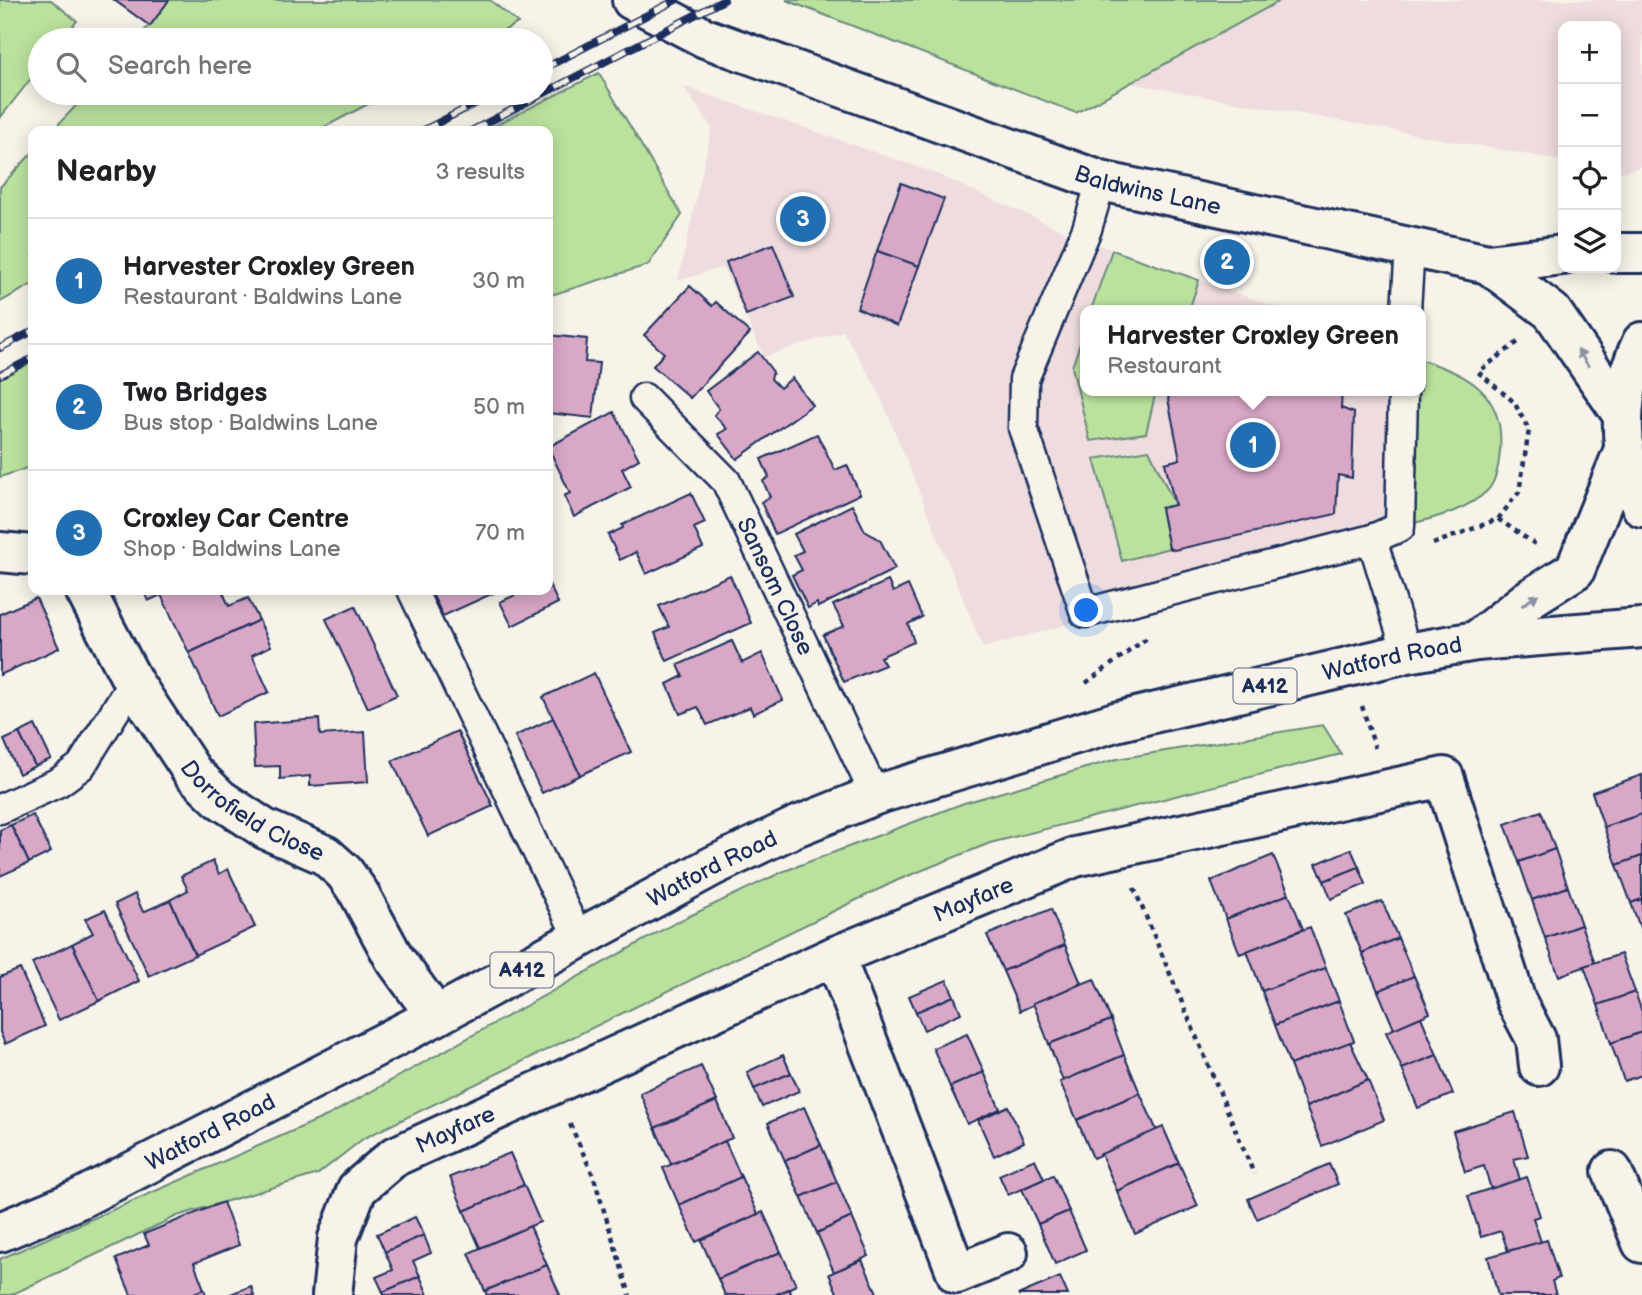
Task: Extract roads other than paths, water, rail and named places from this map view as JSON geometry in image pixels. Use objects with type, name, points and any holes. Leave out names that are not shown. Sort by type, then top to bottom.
[{"type":"street","name":"Baldwins Lane","points":[[632,0],[705,38],[1101,181],[1488,264],[1552,312],[1622,414]]},
{"type":"street","points":[[1621,253],[1642,253]]},
{"type":"street","points":[[1488,264],[1558,255]]},
{"type":"street","name":"A412","points":[[1642,342],[1629,369],[1622,414],[1623,452],[1642,507]]},
{"type":"street","name":"Watford Road","points":[[1476,641],[1530,599],[1575,570],[1623,452]]},
{"type":"street","points":[[0,552],[28,555]]},
{"type":"street","name":"Dorrofield Close","points":[[88,595],[133,682],[193,773],[220,799],[265,829],[325,855],[344,872],[359,893],[394,958],[436,1016]]},
{"type":"street","name":"Watford Road","points":[[0,1232],[79,1199],[436,1016],[713,866],[795,827],[875,795],[1056,739],[1350,665],[1476,641],[1642,628]]},
{"type":"street","name":"Mayfare","points":[[332,1295],[338,1238],[357,1189],[394,1157],[835,956],[1074,857],[1444,777],[1516,1001],[1536,1039],[1539,1066]]},
{"type":"street","points":[[835,956],[957,1274],[1008,1252]]},
{"type":"street","points":[[1612,1171],[1642,1243]]},
{"type":"lane","points":[[1101,181],[1087,229],[1030,366],[1021,395],[1023,428],[1085,613],[1377,552],[1400,527],[1403,396]]},
{"type":"lane","points":[[1406,305],[1410,247]]},
{"type":"lane","name":"Sansom Close","points":[[644,398],[726,481],[875,795]]},
{"type":"lane","points":[[1377,552],[1407,653]]},
{"type":"lane","points":[[414,595],[579,939]]},
{"type":"lane","points":[[0,808],[59,782],[82,766],[133,682]]},
{"type":"railway","points":[[553,64],[676,0]]},
{"type":"railway","points":[[553,89],[724,0]]},
{"type":"railway","points":[[432,126],[473,105]]},
{"type":"railway","points":[[481,126],[521,105]]},
{"type":"railway","points":[[0,348],[28,334]]},
{"type":"railway","points":[[0,375],[28,361]]},
{"type":"place","name":"Croxley Car Centre","points":[[803,219]]},
{"type":"place","name":"Two Bridges","points":[[1227,262]]},
{"type":"place","name":"Harvester Croxley Green","points":[[1253,445]]}]
